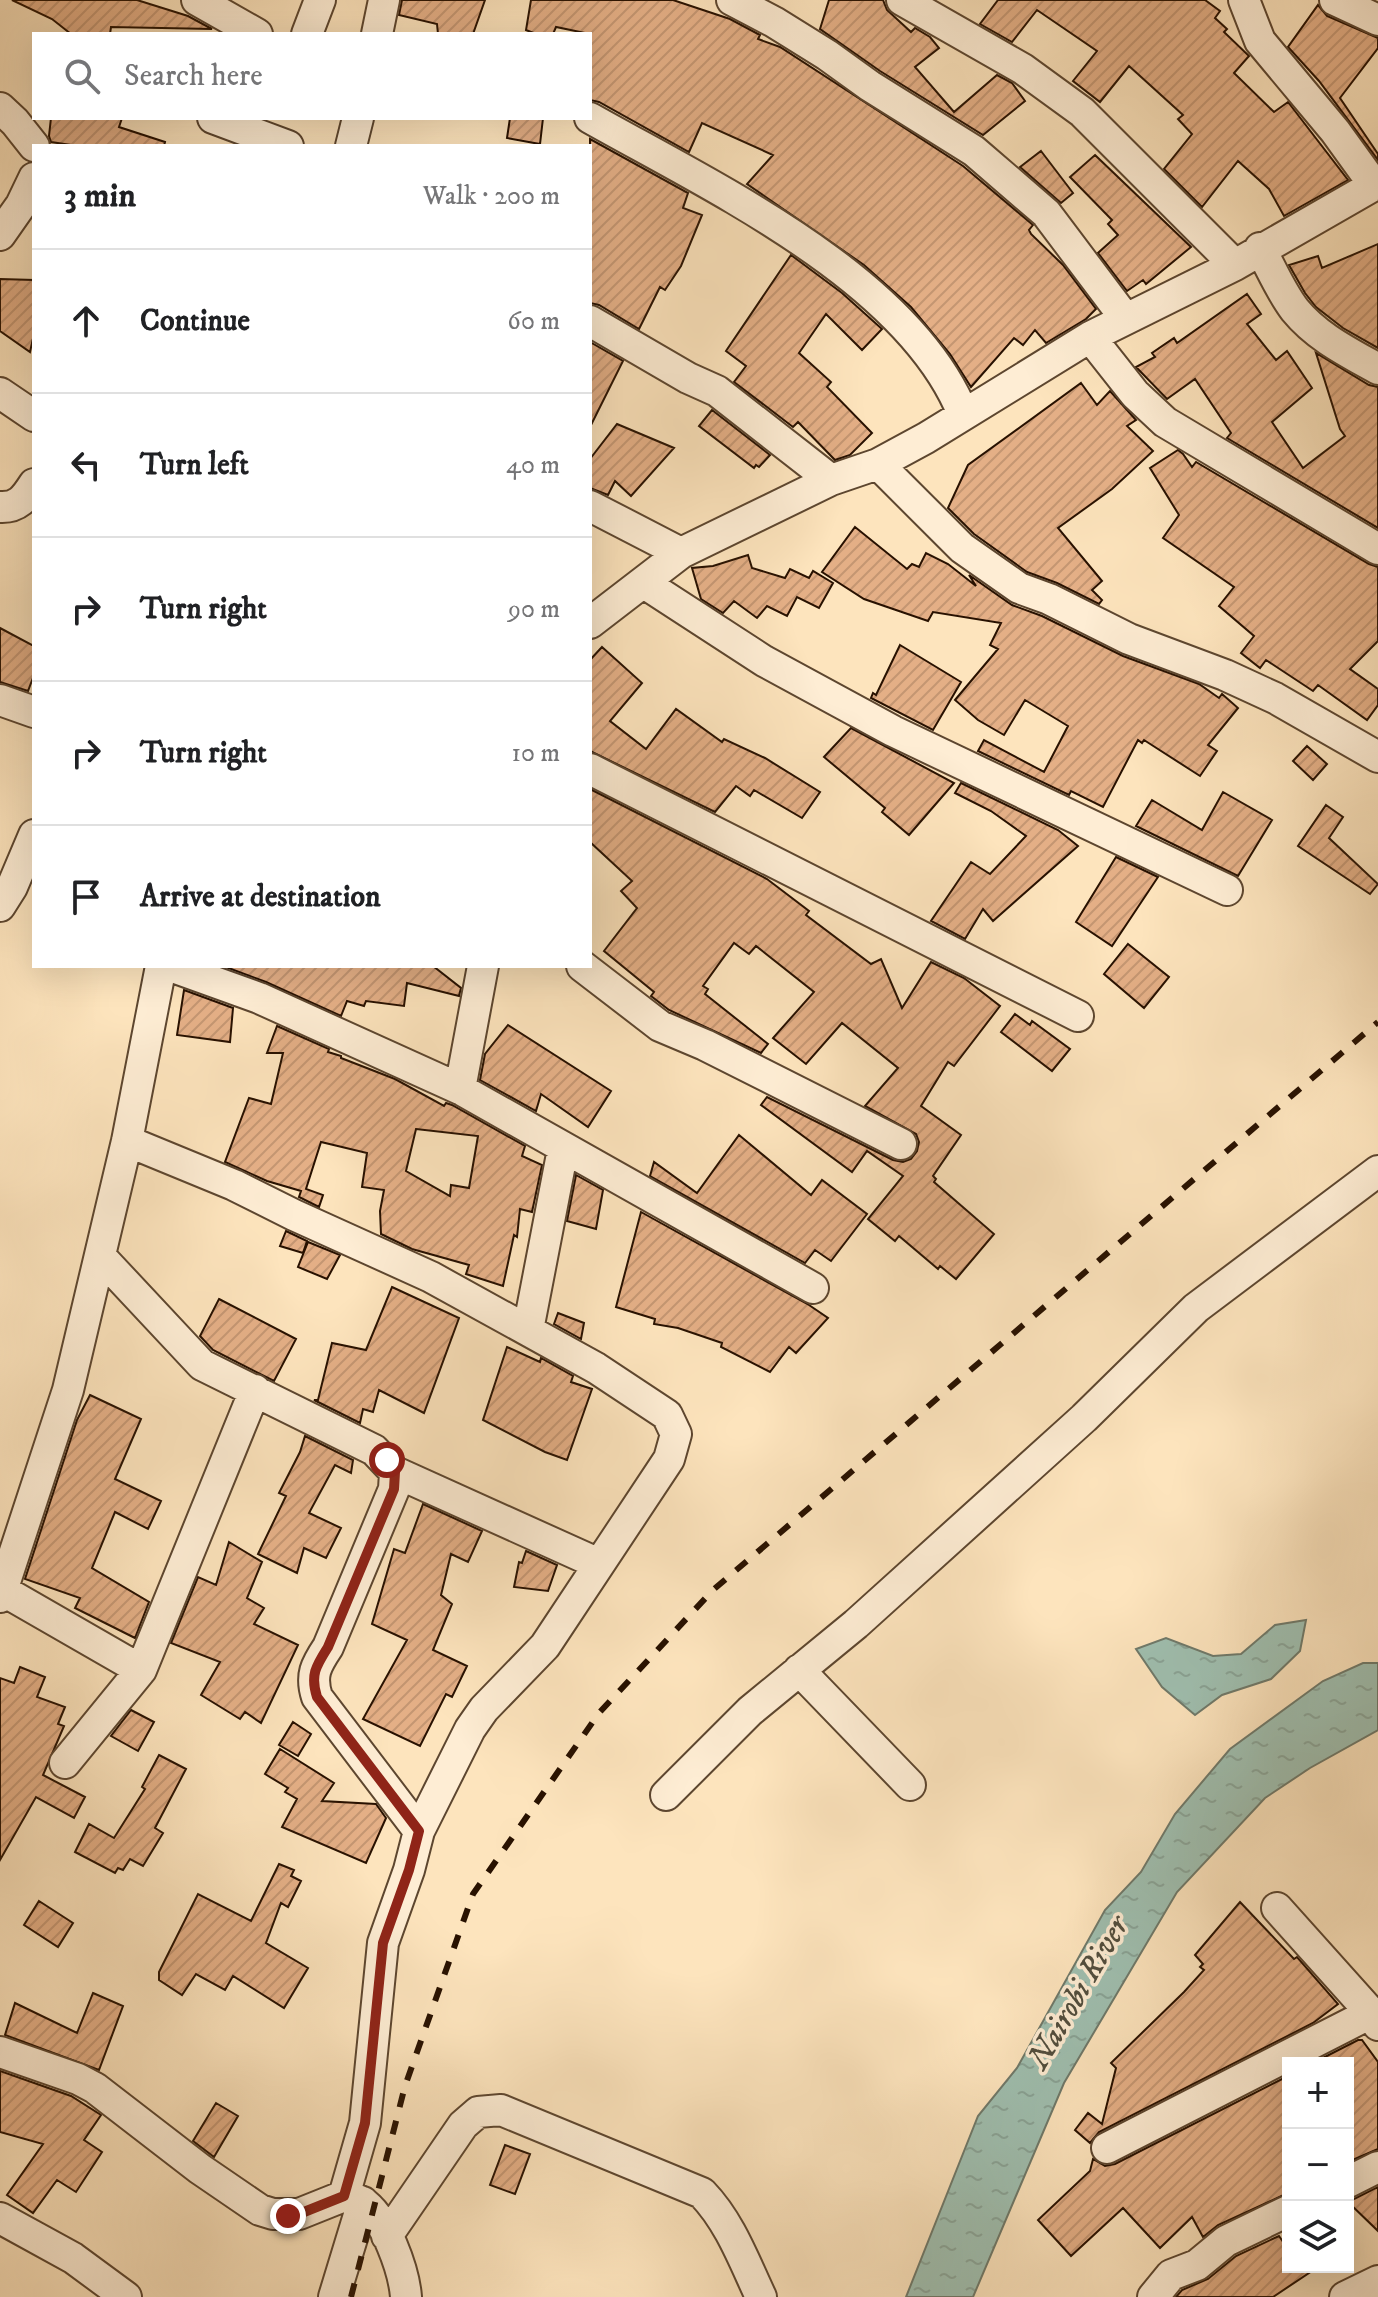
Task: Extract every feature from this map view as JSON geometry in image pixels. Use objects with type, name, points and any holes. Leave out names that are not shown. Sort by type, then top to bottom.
[{"type":"street","points":[[197,0],[253,32]]},
{"type":"street","points":[[308,32],[320,0]]},
{"type":"street","points":[[732,0],[827,55],[870,86],[974,151],[1046,213],[1125,318]]},
{"type":"street","points":[[902,0],[1023,69],[1082,112],[1235,265]]},
{"type":"street","points":[[592,622],[681,553],[831,480],[878,464],[1090,337],[1235,265],[1376,184],[1260,41],[1244,0]]},
{"type":"street","points":[[1335,0],[1378,20]]},
{"type":"street","points":[[0,108],[32,144]]},
{"type":"street","points":[[592,119],[773,223],[865,287],[899,319],[932,358],[954,391],[963,414]]},
{"type":"street","points":[[221,120],[279,134]]},
{"type":"street","points":[[352,144],[358,120]]},
{"type":"street","points":[[0,235],[21,205],[32,182]]},
{"type":"street","points":[[1260,248],[1292,307],[1308,325],[1334,345],[1378,369]]},
{"type":"street","points":[[592,322],[688,378],[717,391],[831,480]]},
{"type":"street","points":[[1090,337],[1135,394],[1165,422],[1378,549]]},
{"type":"street","points":[[0,393],[32,415]]},
{"type":"street","points":[[878,464],[962,548],[1019,588],[1049,599],[1119,634],[1275,698],[1378,757]]},
{"type":"street","points":[[0,507],[12,507],[20,502],[32,487]]},
{"type":"street","points":[[592,507],[681,553]]},
{"type":"street","points":[[644,583],[764,661],[893,731],[1227,890]]},
{"type":"street","points":[[0,700],[32,711]]},
{"type":"street","points":[[592,770],[1078,1016]]},
{"type":"street","points":[[4,891],[32,839]]},
{"type":"street","points":[[141,1670],[1,1594],[57,1429],[127,1141],[161,968]]},
{"type":"street","points":[[176,968],[259,998],[460,1089],[813,1288]]},
{"type":"street","points":[[460,1089],[483,968]]},
{"type":"street","points":[[585,968],[660,1026],[705,1045],[901,1144]]},
{"type":"street","points":[[127,1141],[234,1185],[431,1277],[596,1368],[667,1415],[676,1434],[669,1459],[545,1646],[484,1709],[470,1729],[419,1831],[409,1870],[383,1943],[365,2123],[334,2297]]},
{"type":"street","points":[[528,1330],[563,1149]]},
{"type":"street","points":[[666,1795],[750,1711],[856,1624],[1084,1418],[1196,1308],[1378,1171]]},
{"type":"street","points":[[100,1256],[202,1365],[374,1450],[387,1460],[395,1472],[599,1564]]},
{"type":"street","points":[[65,1763],[141,1670],[255,1390]]},
{"type":"street","points":[[395,1472],[394,1489],[328,1647],[314,1668],[312,1681],[317,1697],[419,1831]]},
{"type":"street","points":[[799,1670],[910,1785]]},
{"type":"street","points":[[1107,2148],[1374,2019],[1277,1908]]},
{"type":"street","points":[[0,2052],[95,2088],[200,2169],[260,2210],[273,2214],[299,2214],[353,2199]]},
{"type":"street","points":[[387,2236],[463,2125],[478,2112],[501,2110],[702,2193],[724,2219],[761,2297]]},
{"type":"street","points":[[1354,2179],[1378,2167]]},
{"type":"street","points":[[353,2199],[387,2236],[402,2268],[406,2297]]},
{"type":"street","points":[[1153,2297],[1171,2275],[1197,2265],[1226,2241],[1282,2214]]},
{"type":"street","points":[[0,2218],[73,2258],[126,2297]]},
{"type":"street","points":[[1345,2297],[1378,2281]]},
{"type":"water","points":[[1306,1620],[1300,1651],[1271,1679],[1222,1695],[1195,1715],[1162,1687],[1136,1649],[1166,1638],[1213,1656],[1241,1654],[1275,1625]]},
{"type":"water","name":"Nairobi River","points":[[1363,1663],[1378,1663],[1378,1730],[1310,1768],[1265,1798],[1177,1892],[1064,2083],[973,2297],[906,2297],[978,2116],[1017,2068],[1105,1910],[1141,1872],[1175,1814],[1230,1749],[1323,1681]]},
{"type":"building","points":[[12,0],[137,0],[188,16],[212,29],[111,27],[110,32],[68,32],[52,19]]},
{"type":"building","points":[[402,0],[485,0],[474,32],[438,32],[437,24],[399,15]]},
{"type":"building","points":[[531,0],[673,0],[730,19],[760,35],[758,39],[780,47],[963,166],[1033,225],[1029,230],[1031,234],[1063,265],[1096,309],[1086,319],[1046,343],[1035,330],[1023,345],[1014,338],[971,387],[950,354],[911,307],[864,265],[747,184],[773,155],[702,123],[689,152],[592,100],[592,32],[556,27],[554,32],[526,30]]},
{"type":"building","points":[[829,0],[883,0],[887,10],[911,32],[915,28],[930,37],[939,48],[915,67],[954,112],[997,75],[1012,83],[1025,101],[983,135],[880,71],[820,29]]},
{"type":"building","points":[[998,0],[1205,0],[1220,11],[1215,18],[1227,29],[1224,32],[1249,56],[1234,73],[1274,112],[1288,102],[1348,180],[1284,216],[1269,189],[1238,161],[1202,207],[1164,169],[1192,134],[1178,119],[1183,115],[1129,66],[1100,102],[1073,81],[1097,51],[1037,10],[1012,42],[980,24]]},
{"type":"building","points":[[1318,5],[1327,16],[1378,38],[1378,48],[1340,98],[1378,154],[1378,160],[1319,81],[1288,47]]},
{"type":"building","points":[[51,120],[121,120],[119,127],[165,142],[64,144],[51,142]]},
{"type":"building","points":[[510,120],[543,120],[540,144],[507,138]]},
{"type":"building","points":[[590,139],[688,193],[683,208],[702,215],[681,266],[665,290],[660,287],[639,329],[592,303]]},
{"type":"building","points":[[1041,151],[1073,193],[1061,203],[1020,167]]},
{"type":"building","points":[[1095,155],[1191,247],[1146,284],[1143,280],[1127,291],[1098,253],[1118,235],[1108,224],[1112,220],[1070,177]]},
{"type":"building","points":[[1378,244],[1378,348],[1343,328],[1316,307],[1289,265],[1318,256],[1322,268]]},
{"type":"building","points":[[791,255],[842,293],[882,329],[862,350],[826,314],[799,353],[831,382],[827,387],[872,433],[850,455],[835,460],[798,422],[793,427],[734,382],[746,366],[726,351]]},
{"type":"building","points":[[0,279],[32,280],[30,352],[0,331]]},
{"type":"building","points":[[1247,294],[1261,314],[1247,324],[1276,360],[1287,351],[1312,388],[1272,422],[1303,468],[1345,436],[1340,429],[1316,353],[1369,385],[1378,387],[1378,528],[1227,438],[1231,433],[1195,379],[1167,399],[1136,367],[1155,357],[1152,353],[1174,338],[1177,343]]},
{"type":"building","points":[[592,343],[623,361],[592,423]]},
{"type":"building","points":[[1081,383],[1097,405],[1110,391],[1136,420],[1127,426],[1153,451],[1112,489],[1058,528],[1102,581],[1092,590],[1102,600],[1099,604],[1027,572],[974,534],[948,508],[968,465]]},
{"type":"building","points":[[712,410],[770,455],[759,467],[756,465],[754,468],[699,426]]},
{"type":"building","points":[[617,424],[674,448],[631,496],[615,481],[608,495],[592,489],[592,456]]},
{"type":"building","points":[[1178,450],[1192,467],[1196,462],[1378,567],[1378,641],[1350,669],[1378,689],[1378,705],[1367,720],[1318,685],[1313,691],[1266,660],[1260,668],[1241,653],[1254,636],[1219,606],[1234,587],[1163,538],[1179,515],[1150,468]]},
{"type":"building","points":[[855,527],[907,569],[912,564],[919,567],[926,553],[948,564],[976,586],[969,575],[1012,605],[1042,616],[1123,656],[1199,684],[1219,698],[1222,694],[1238,708],[1208,745],[1217,751],[1200,776],[1144,740],[1142,743],[1138,740],[1103,807],[1071,791],[1069,795],[978,751],[984,740],[1044,772],[1068,726],[1025,700],[1004,735],[978,720],[955,700],[998,649],[990,645],[1001,623],[933,612],[928,621],[864,599],[822,572]]},
{"type":"building","points":[[748,555],[752,568],[785,578],[790,569],[809,578],[813,571],[833,583],[819,608],[797,597],[787,616],[767,606],[757,618],[734,601],[723,613],[701,599],[692,568],[713,566]]},
{"type":"building","points":[[0,628],[32,645],[32,680],[28,691],[0,682]]},
{"type":"building","points":[[900,645],[961,682],[933,730],[871,698],[873,693],[876,695]]},
{"type":"building","points":[[602,647],[642,683],[610,721],[646,749],[676,709],[722,742],[724,739],[765,758],[820,792],[802,818],[754,790],[750,796],[736,786],[715,812],[592,752],[592,658]]},
{"type":"building","points":[[851,728],[954,783],[909,835],[882,812],[885,808],[824,757]]},
{"type":"building","points":[[1307,746],[1327,764],[1313,780],[1293,761]]},
{"type":"building","points":[[961,783],[1058,830],[1078,846],[993,921],[983,909],[965,939],[931,921],[971,862],[990,874],[1026,836],[991,811],[955,793]]},
{"type":"building","points":[[592,790],[767,879],[809,911],[806,915],[871,964],[881,959],[902,1008],[931,962],[964,978],[1000,1006],[954,1066],[948,1062],[921,1106],[961,1135],[933,1176],[936,1179],[934,1182],[994,1234],[956,1279],[940,1266],[938,1269],[899,1236],[895,1241],[868,1219],[903,1176],[867,1151],[852,1172],[761,1105],[767,1097],[893,1160],[903,1162],[911,1159],[917,1151],[919,1142],[916,1134],[865,1106],[898,1068],[842,1023],[806,1064],[773,1038],[814,992],[756,946],[749,954],[734,943],[703,986],[708,989],[705,994],[768,1044],[761,1053],[669,1010],[651,996],[654,992],[604,951],[637,908],[621,891],[632,881],[592,844]]},
{"type":"building","points":[[1223,792],[1272,820],[1238,876],[1136,826],[1152,800],[1202,830]]},
{"type":"building","points":[[1326,805],[1343,817],[1329,838],[1378,884],[1370,894],[1298,846]]},
{"type":"building","points":[[1116,857],[1158,877],[1112,946],[1076,922]]},
{"type":"building","points":[[1128,944],[1169,977],[1144,1008],[1104,974]]},
{"type":"building","points":[[228,968],[436,968],[461,988],[459,996],[407,983],[404,1006],[366,1001],[364,1006],[347,1001],[341,1016]]},
{"type":"building","points":[[184,990],[233,1008],[230,1042],[177,1035]]},
{"type":"building","points":[[1015,1014],[1030,1025],[1032,1021],[1070,1049],[1052,1071],[1001,1032]]},
{"type":"building","points":[[508,1025],[611,1091],[588,1127],[541,1094],[536,1111],[480,1080],[485,1054]]},
{"type":"building","points":[[277,1026],[329,1049],[328,1052],[341,1058],[395,1079],[444,1106],[446,1103],[452,1105],[525,1146],[522,1156],[542,1165],[532,1212],[520,1209],[517,1237],[514,1235],[503,1286],[466,1274],[469,1265],[412,1249],[381,1234],[380,1211],[384,1190],[362,1187],[367,1153],[321,1142],[306,1189],[323,1195],[319,1207],[299,1197],[301,1191],[267,1181],[225,1162],[249,1098],[271,1104],[283,1053],[267,1053]],"holes":[[[416,1129],[478,1136],[469,1188],[451,1185],[450,1196],[406,1171]]]},
{"type":"building","points":[[739,1135],[811,1195],[822,1180],[867,1214],[831,1261],[815,1250],[805,1263],[650,1176],[654,1162],[697,1193]]},
{"type":"building","points":[[576,1175],[603,1190],[596,1229],[567,1221]]},
{"type":"building","points":[[641,1212],[828,1318],[796,1353],[789,1347],[770,1372],[721,1347],[722,1343],[678,1328],[654,1324],[655,1319],[616,1307]]},
{"type":"building","points":[[286,1231],[307,1241],[303,1253],[280,1246]]},
{"type":"building","points":[[308,1242],[340,1255],[327,1279],[298,1267]]},
{"type":"building","points":[[392,1287],[459,1318],[424,1413],[379,1390],[373,1412],[363,1409],[360,1423],[314,1400],[318,1400],[332,1343],[366,1350]]},
{"type":"building","points":[[219,1299],[296,1339],[274,1381],[213,1350],[200,1336]]},
{"type":"building","points":[[558,1313],[584,1323],[581,1339],[554,1324]]},
{"type":"building","points":[[507,1347],[540,1362],[541,1358],[573,1376],[571,1382],[592,1389],[567,1460],[483,1420]]},
{"type":"building","points":[[90,1395],[141,1419],[115,1479],[161,1501],[148,1529],[115,1512],[92,1568],[149,1602],[135,1638],[75,1608],[80,1598],[25,1579],[77,1420]]},
{"type":"building","points":[[305,1436],[353,1460],[351,1473],[335,1465],[309,1513],[341,1528],[326,1558],[304,1548],[297,1573],[258,1554],[286,1496],[279,1493]]},
{"type":"building","points":[[423,1504],[482,1531],[468,1562],[451,1554],[441,1595],[452,1604],[433,1650],[467,1666],[452,1697],[446,1694],[420,1746],[363,1719],[407,1640],[372,1624],[394,1549],[405,1553]]},
{"type":"building","points":[[229,1542],[262,1562],[247,1598],[264,1608],[254,1624],[298,1645],[261,1723],[245,1712],[240,1719],[201,1695],[220,1662],[171,1643],[198,1577],[216,1585]]},
{"type":"building","points":[[526,1551],[557,1565],[548,1591],[514,1587],[519,1562],[522,1563]]},
{"type":"building","points":[[20,1667],[45,1677],[37,1697],[65,1707],[58,1724],[64,1726],[43,1775],[85,1797],[74,1818],[36,1797],[0,1860],[0,1678],[14,1683]]},
{"type":"building","points":[[131,1710],[154,1722],[138,1751],[111,1736]]},
{"type":"building","points":[[293,1722],[311,1734],[298,1756],[279,1745]]},
{"type":"building","points":[[280,1749],[334,1783],[322,1801],[376,1804],[386,1818],[366,1863],[282,1827],[297,1799],[285,1792],[288,1788],[265,1774]]},
{"type":"building","points":[[159,1755],[186,1769],[155,1828],[163,1833],[143,1866],[130,1859],[123,1870],[118,1868],[115,1873],[75,1852],[89,1824],[114,1838],[145,1789],[142,1787]]},
{"type":"building","points":[[279,1864],[294,1870],[291,1876],[301,1881],[288,1907],[281,1903],[266,1943],[308,1968],[284,2008],[233,1976],[225,1990],[196,1974],[182,1995],[159,1980],[159,1972],[198,1894],[251,1921]]},
{"type":"building","points":[[39,1901],[73,1923],[58,1947],[24,1925]]},
{"type":"building","points":[[1240,1902],[1294,1959],[1297,1957],[1338,2004],[1313,2023],[1099,2132],[1090,2143],[1075,2130],[1088,2113],[1102,2124],[1116,2068],[1111,2063],[1204,1970],[1195,1955]]},
{"type":"building","points":[[93,1993],[123,2006],[99,2070],[5,2035],[15,2003],[77,2033]]},
{"type":"building","points":[[1362,2040],[1378,2062],[1378,2149],[1354,2159],[1354,2057],[1325,2057]]},
{"type":"building","points":[[0,2071],[71,2096],[101,2115],[84,2140],[102,2152],[76,2192],[57,2180],[33,2213],[7,2195],[43,2144],[0,2132]]},
{"type":"building","points":[[1282,2079],[1282,2196],[1218,2225],[1203,2237],[1192,2217],[1160,2248],[1123,2208],[1071,2256],[1038,2220],[1090,2171],[1093,2159],[1105,2166],[1115,2164]]},
{"type":"building","points":[[216,2103],[238,2116],[214,2157],[193,2141]]},
{"type":"building","points":[[505,2145],[530,2154],[515,2194],[490,2185]]},
{"type":"building","points":[[1378,2187],[1378,2231],[1354,2208],[1354,2199]]},
{"type":"building","points":[[1279,2236],[1282,2240],[1282,2273],[1309,2273],[1273,2297],[1176,2297],[1182,2290],[1208,2279],[1236,2256]]},
{"type":"railway","points":[[351,2297],[405,2086],[473,1894],[599,1713],[713,1590],[1378,1022]]},
{"type":"route","points":[[288,2216],[344,2196],[365,2123],[383,1943],[409,1870],[419,1831],[317,1697],[312,1681],[314,1668],[328,1647],[394,1489],[395,1472],[387,1460]]}]
